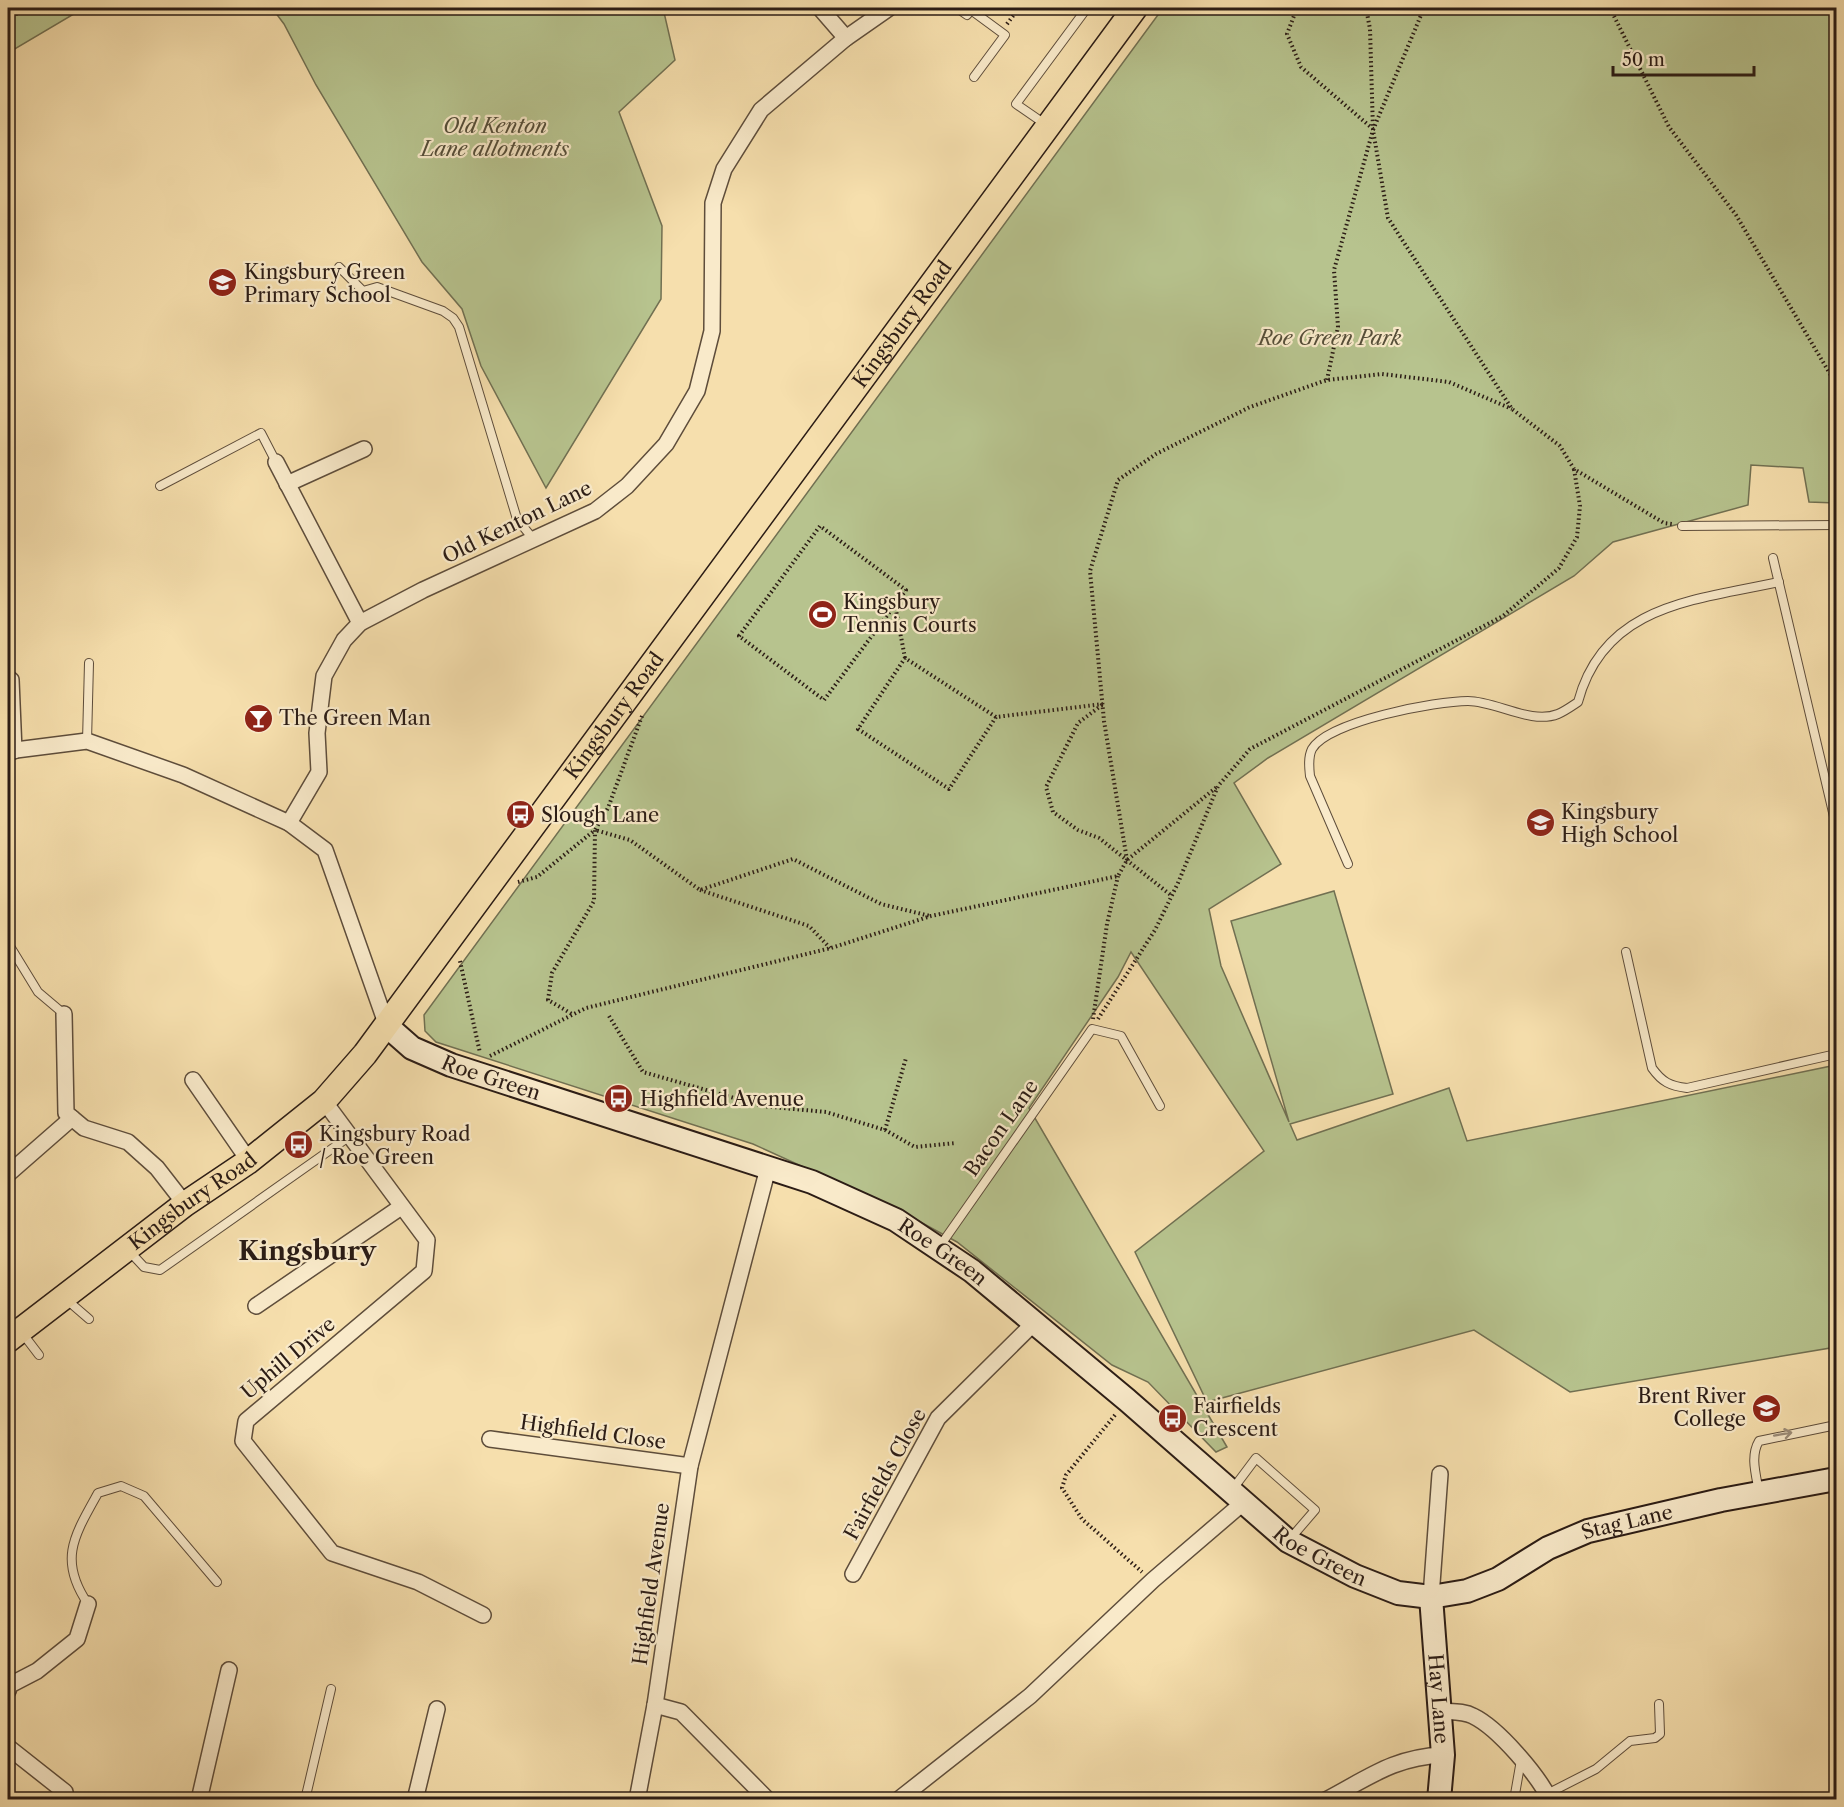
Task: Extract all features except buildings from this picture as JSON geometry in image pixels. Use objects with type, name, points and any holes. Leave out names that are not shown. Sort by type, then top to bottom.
[{"type":"main road","name":"Kingsbury Road","points":[[14,1335],[185,1204],[249,1161],[324,1101],[387,1026],[1135,8]]},
{"type":"street","points":[[820,8],[846,38]]},
{"type":"street","name":"Old Kenton Lane","points":[[289,823],[319,772],[317,733],[324,676],[344,640],[360,623],[423,590],[535,541],[595,511],[627,486],[666,444],[697,391],[712,331],[713,203],[724,169],[761,110],[846,38],[889,8]]},
{"type":"street","points":[[287,484],[364,449]]},
{"type":"street","points":[[276,462],[360,623]]},
{"type":"street","points":[[8,678],[11,680],[11,751],[87,741],[183,775],[289,823],[325,850],[387,1026]]},
{"type":"street","points":[[64,1014],[66,1113],[84,1128],[128,1142],[157,1168],[185,1204]]},
{"type":"street","name":"Roe Green","points":[[387,1026],[412,1048],[460,1068],[768,1168],[849,1197],[896,1220],[939,1247],[1034,1323],[1127,1400],[1288,1541],[1366,1581],[1398,1593],[1431,1597]]},
{"type":"street","points":[[194,1080],[249,1161]]},
{"type":"street","name":"Uphill Drive","points":[[324,1101],[427,1240],[424,1271],[246,1421],[243,1441],[332,1553],[417,1582],[483,1615]]},
{"type":"street","points":[[8,1174],[72,1118]]},
{"type":"street","name":"Highfield Avenue","points":[[638,1800],[655,1705],[690,1466],[768,1168]]},
{"type":"street","points":[[256,1306],[402,1207]]},
{"type":"street","name":"Fairfields Close","points":[[854,1574],[938,1418],[1034,1323]]},
{"type":"street","name":"Highfield Close","points":[[490,1439],[690,1466]]},
{"type":"street","points":[[1431,1597],[1440,1474]]},
{"type":"street","name":"Stag Lane","points":[[1431,1597],[1467,1591],[1498,1579],[1548,1548],[1588,1531],[1759,1493],[1836,1479]]},
{"type":"street","points":[[898,1800],[1030,1696],[1153,1580],[1237,1496]]},
{"type":"street","name":"Hay Lane","points":[[1431,1597],[1443,1755],[1439,1800]]},
{"type":"street","points":[[8,1685],[37,1671],[77,1639],[88,1604]]},
{"type":"street","points":[[199,1800],[229,1670]]},
{"type":"street","points":[[655,1705],[681,1712],[768,1800]]},
{"type":"street","points":[[415,1800],[437,1709]]},
{"type":"street","points":[[1440,1711],[1474,1716],[1521,1760],[1549,1797]]},
{"type":"street","points":[[8,1747],[65,1792]]},
{"type":"street","points":[[1326,1800],[1396,1762],[1409,1758],[1443,1755]]},
{"type":"lane","points":[[957,8],[967,15],[972,9],[1005,35],[974,77]]},
{"type":"lane","points":[[1047,125],[1016,104],[1087,8]]},
{"type":"lane","points":[[339,267],[363,291],[377,287],[443,311],[453,318],[459,327],[517,519],[535,541]]},
{"type":"lane","points":[[160,486],[261,433],[276,462]]},
{"type":"lane","points":[[1682,526],[1836,525]]},
{"type":"lane","points":[[1773,558],[1836,825]]},
{"type":"lane","points":[[1348,864],[1310,776],[1309,760],[1312,748],[1333,731],[1381,715],[1467,701],[1541,716],[1556,715],[1578,702],[1582,687],[1598,655],[1624,630],[1657,610],[1779,582]]},
{"type":"lane","points":[[87,741],[89,663]]},
{"type":"lane","points":[[8,943],[38,992],[64,1014]]},
{"type":"lane","points":[[1626,952],[1652,1068],[1661,1081],[1674,1087],[1687,1088],[1836,1054]]},
{"type":"lane","points":[[1092,1029],[1121,1035],[1160,1106]]},
{"type":"lane","name":"Bacon Lane","points":[[939,1247],[1092,1029]]},
{"type":"lane","points":[[127,1248],[144,1267],[160,1270],[350,1137]]},
{"type":"lane","points":[[64,1297],[89,1319]]},
{"type":"lane","points":[[14,1335],[39,1355]]},
{"type":"lane","points":[[1759,1493],[1754,1461],[1754,1449],[1759,1441],[1836,1425]]},
{"type":"lane","points":[[1237,1496],[1256,1458],[1314,1510],[1288,1541]]},
{"type":"lane","points":[[88,1604],[75,1586],[69,1563],[81,1524],[98,1493],[121,1486],[144,1496],[218,1582]]},
{"type":"lane","points":[[305,1800],[331,1689]]},
{"type":"lane","points":[[1549,1797],[1596,1769],[1630,1741],[1655,1738],[1660,1734],[1659,1704]]},
{"type":"lane","points":[[1514,1800],[1521,1760]]},
{"type":"path","points":[[8,19],[26,8]]},
{"type":"path","points":[[1001,32],[1019,8]]},
{"type":"path","points":[[1297,8],[1287,34],[1301,67],[1373,130]]},
{"type":"path","points":[[1366,8],[1370,29],[1373,130],[1388,218],[1512,409]]},
{"type":"path","points":[[1327,380],[1338,327],[1334,270],[1373,130],[1424,8]]},
{"type":"path","points":[[1610,8],[1669,127],[1736,215],[1836,384]]},
{"type":"path","points":[[1127,860],[1103,704],[1090,571],[1118,480],[1156,454],[1250,407],[1327,380],[1382,374],[1449,382],[1512,409],[1560,446],[1574,469],[1664,523],[1682,526]]},
{"type":"path","points":[[895,605],[824,700],[739,636],[820,526],[906,590],[895,605],[905,658],[858,729],[950,789],[996,717]]},
{"type":"path","points":[[905,658],[996,717],[1103,704]]},
{"type":"path","points":[[1103,704],[1078,723],[1046,787],[1053,812],[1078,830],[1099,838],[1172,896]]},
{"type":"path","points":[[517,882],[537,877],[596,830],[608,808],[642,714]]},
{"type":"path","points":[[1092,1029],[1107,924],[1118,876],[1127,860],[1218,786]]},
{"type":"path","points":[[596,830],[630,840],[700,890],[809,926],[831,948]]},
{"type":"path","points":[[573,1014],[548,1000],[552,974],[594,901],[596,830]]},
{"type":"path","points":[[700,890],[793,859],[881,904],[931,916]]},
{"type":"path","points":[[460,959],[482,1062],[586,1008],[831,948],[931,916],[1118,876]]},
{"type":"path","points":[[609,1016],[643,1072],[762,1106],[826,1112],[885,1130],[915,1147],[956,1143]]},
{"type":"path","points":[[885,1130],[906,1058]]},
{"type":"path","points":[[1127,1400],[1066,1475],[1062,1488],[1082,1519],[1126,1561],[1153,1580]]},
{"type":"green space","points":[[8,8],[84,8],[8,53]]},
{"type":"green space","name":"Old Kenton Lane allotments","points":[[272,8],[663,8],[675,60],[619,112],[662,226],[661,299],[546,488],[481,366],[462,309],[422,262],[316,85],[284,24]]},
{"type":"green space","name":"Roe Green Park","points":[[1163,8],[1836,8],[1836,503],[1809,502],[1803,468],[1751,465],[1748,505],[1613,542],[1574,576],[1268,758],[1234,783],[1281,864],[1209,909],[1221,966],[1289,1122],[1231,921],[1334,891],[1393,1094],[1290,1124],[1297,1140],[1449,1088],[1467,1141],[1836,1065],[1836,1347],[1570,1392],[1474,1330],[1207,1402],[1135,1252],[1264,1151],[1131,952],[1118,977],[1029,1108],[1227,1447],[1216,1452],[1148,1382],[1112,1365],[957,1242],[902,1212],[753,1144],[436,1042],[425,1031],[424,1015]]},
{"type":"place","name":"Kingsbury Green Primary School","points":[[223,283]]},
{"type":"place","name":"Kingsbury Tennis Courts","points":[[822,614]]},
{"type":"place","name":"The Green Man","points":[[258,718]]},
{"type":"place","name":"Slough Lane","points":[[520,815]]},
{"type":"place","name":"Kingsbury High School","points":[[1540,823]]},
{"type":"place","name":"Highfield Avenue","points":[[619,1099]]},
{"type":"place","name":"Kingsbury Road / Roe Green","points":[[298,1145]]},
{"type":"place","name":"Brent River College","points":[[1767,1408]]},
{"type":"place","name":"Fairfields Crescent","points":[[1172,1418]]},
{"type":"district","name":"Kingsbury","points":[[307,1251]]}]
